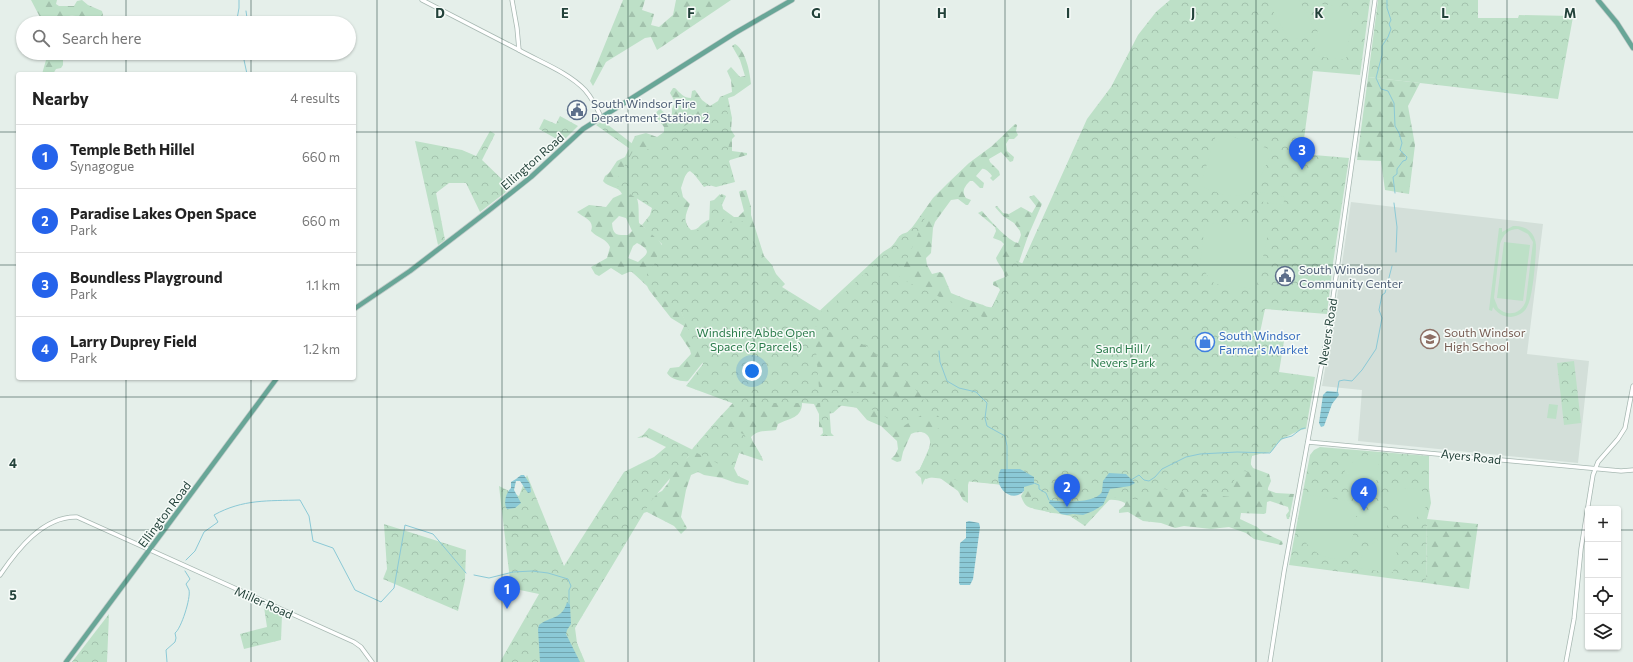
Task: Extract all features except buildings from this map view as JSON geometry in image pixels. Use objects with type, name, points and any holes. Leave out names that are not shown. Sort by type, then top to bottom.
[{"type":"main road","name":"Ellington Road","points":[[356,307],[410,271],[531,177],[583,129],[735,33],[792,0]]},
{"type":"main road","points":[[1598,0],[1633,48]]},
{"type":"main road","name":"Ellington Road","points":[[66,662],[276,380]]},
{"type":"street","points":[[422,0],[564,74],[586,91],[601,117]]},
{"type":"street","points":[[512,0],[519,50]]},
{"type":"street","name":"Nevers Road","points":[[1270,662],[1284,572],[1329,326],[1375,0]]},
{"type":"street","points":[[1566,662],[1574,619],[1588,504],[1595,468],[1625,428],[1633,386]]},
{"type":"street","name":"Ayers Road","points":[[1308,442],[1621,471],[1633,470]]},
{"type":"street","name":"Miller Road","points":[[0,575],[16,552],[29,539],[66,516],[77,517],[354,642],[361,647],[372,662]]},
{"type":"shaded area","name":"South Windsor High School","points":[[1351,202],[1543,224],[1527,354],[1589,361],[1578,463],[1358,441],[1362,390],[1322,386],[1333,325]]},
{"type":"green space","points":[[31,0],[57,0],[56,4],[59,6],[74,6],[77,1],[82,0],[88,5],[102,11],[103,15],[102,16],[39,16]]},
{"type":"green space","points":[[623,0],[645,0],[642,10],[654,14],[651,25],[659,27],[673,15],[676,0],[731,0],[657,50],[651,37],[645,38],[606,62],[593,86],[590,81]]},
{"type":"green space","name":"Sand Hill / Nevers Park","points":[[1170,0],[1370,0],[1360,75],[1313,71],[1302,154],[1349,158],[1327,314],[1265,309],[1259,337],[1284,341],[1279,372],[1315,377],[1306,429],[1295,432],[1282,440],[1268,453],[1252,452],[1250,472],[1236,470],[1231,497],[1154,488],[1144,500],[1112,497],[1085,526],[1070,516],[1034,509],[1030,505],[1032,488],[926,477],[922,485],[921,478],[915,472],[920,469],[942,419],[930,410],[902,427],[874,410],[829,404],[831,433],[834,436],[820,436],[823,433],[820,403],[732,403],[686,386],[703,364],[681,312],[643,279],[654,265],[662,244],[642,225],[650,215],[652,208],[614,184],[633,151],[596,125],[603,121],[643,152],[723,102],[730,118],[730,140],[727,154],[735,182],[716,187],[709,185],[704,187],[690,169],[676,189],[689,233],[709,226],[710,201],[714,200],[720,194],[725,223],[746,221],[748,230],[756,247],[767,263],[785,284],[782,287],[824,313],[927,213],[899,278],[987,319],[1014,261],[1022,264],[1087,119],[1111,87],[1138,35],[1156,12]],"holes":[[[814,326],[867,346],[927,400],[819,388]]]},
{"type":"green space","points":[[1267,0],[1299,0],[1315,29],[1290,42]]},
{"type":"green space","points":[[1378,0],[1478,0],[1478,18],[1518,18],[1519,15],[1572,16],[1558,99],[1368,77]]},
{"type":"green space","points":[[1321,4],[1353,8],[1346,60],[1314,56]]},
{"type":"green space","points":[[735,44],[739,47],[745,56],[751,84],[734,96],[728,98],[732,118],[731,130],[735,136],[732,139],[732,151],[747,153],[747,155],[730,160],[710,186],[690,171],[686,173],[681,188],[683,197],[690,204],[686,214],[686,224],[691,230],[696,229],[711,219],[719,196],[722,194],[726,196],[722,205],[723,209],[734,217],[738,217],[744,211],[739,192],[746,190],[751,207],[751,215],[764,256],[772,265],[776,274],[698,241],[659,208],[636,196],[639,223],[656,236],[663,247],[678,305],[704,361],[688,381],[676,380],[667,373],[670,368],[679,367],[691,354],[680,335],[684,326],[671,318],[647,286],[632,272],[622,275],[611,268],[599,276],[595,274],[591,267],[607,258],[610,247],[606,242],[591,231],[592,227],[590,222],[577,212],[589,205],[606,207],[613,198],[622,194],[621,191],[603,181],[605,176],[609,173],[617,161],[625,157],[635,136],[646,133],[657,137],[664,132],[664,127],[654,114],[660,109],[667,115],[672,114],[672,109],[675,102],[670,93],[673,88],[689,98],[691,98],[692,91],[695,90],[702,100],[710,106],[718,101],[720,97],[732,92],[731,80],[727,71],[731,67],[740,77],[745,76],[740,60],[732,46]],"holes":[[[619,216],[626,218],[632,231],[628,235],[618,235],[613,230],[612,223]],[[637,243],[647,250],[646,254],[638,262],[628,258],[633,246]]]},
{"type":"green space","points":[[46,60],[63,60],[63,65],[61,68],[56,69],[54,72],[43,72]]},
{"type":"green space","points":[[1368,77],[1420,83],[1408,106],[1415,145],[1409,194],[1385,190],[1381,161],[1357,160]]},
{"type":"green space","points":[[560,116],[578,126],[562,142],[539,129],[544,119],[556,124]]},
{"type":"green space","points":[[1015,124],[1017,125],[1016,131],[1018,135],[1014,139],[1009,139],[1006,144],[1007,151],[1014,157],[1013,161],[1010,162],[1001,152],[989,159],[999,171],[1000,175],[993,181],[990,178],[992,176],[986,170],[982,169],[976,176],[984,183],[983,188],[980,188],[973,181],[970,181],[964,189],[966,198],[971,200],[968,205],[958,199],[951,200],[935,222],[933,228],[931,253],[926,258],[927,265],[932,274],[940,272],[943,274],[951,293],[987,307],[992,307],[1000,290],[993,285],[993,282],[1005,277],[996,258],[1004,244],[993,238],[996,231],[995,227],[978,213],[982,211],[1004,235],[1018,243],[1021,235],[1020,231],[1014,223],[1003,216],[995,207],[997,206],[1003,213],[1009,214],[1021,207],[1032,213],[1036,206],[1029,197],[1034,195],[1042,204],[1028,236],[1019,262],[1024,264],[1263,453],[1252,456],[1250,463],[1253,468],[1269,474],[1271,481],[1268,490],[1276,493],[1294,494],[1289,519],[1287,519],[1286,515],[1289,511],[1288,507],[1270,501],[1267,502],[1266,513],[1241,513],[1240,519],[1257,527],[1264,533],[1282,541],[1283,544],[1281,545],[1254,539],[1246,533],[1229,527],[1211,529],[1184,526],[1175,528],[1161,523],[1143,521],[1128,512],[1119,513],[1119,510],[1125,505],[1125,503],[1117,500],[1100,501],[1065,512],[1055,513],[1040,510],[1029,507],[1024,503],[1021,496],[1024,491],[1024,487],[969,481],[968,503],[963,500],[958,491],[940,478],[935,476],[926,479],[918,475],[930,443],[926,434],[923,432],[918,432],[911,434],[903,452],[901,461],[897,462],[891,459],[898,449],[897,441],[881,426],[867,420],[855,406],[843,404],[833,413],[826,414],[823,428],[819,427],[819,414],[814,404],[802,403],[798,415],[778,424],[776,430],[754,434],[751,437],[763,461],[739,453],[734,468],[738,476],[749,481],[748,485],[704,475],[698,472],[691,475],[686,490],[681,517],[687,528],[681,534],[674,526],[647,512],[636,515],[656,494],[662,491],[669,482],[671,474],[688,457],[693,448],[717,420],[815,315],[883,252],[892,246],[900,235],[909,232],[933,198],[969,163],[992,146]]},
{"type":"green space","points":[[490,131],[495,134],[482,160],[511,188],[480,212],[466,183],[449,183],[436,193],[445,240],[438,245],[415,141],[462,150],[476,156]]},
{"type":"green space","points":[[1222,133],[1272,150],[1258,180],[1248,192],[1241,195],[1225,195],[1200,186],[1216,135]]},
{"type":"green space","points":[[1260,192],[1285,197],[1283,205],[1258,201]]},
{"type":"green space","points":[[1205,223],[1261,224],[1268,234],[1256,289],[1215,284],[1209,278],[1200,264]]},
{"type":"green space","points":[[1513,226],[1525,228],[1534,236],[1536,245],[1534,277],[1529,302],[1526,309],[1522,313],[1511,317],[1500,314],[1493,307],[1492,311],[1489,310],[1499,228],[1502,228],[1502,232]],"holes":[[[1518,229],[1528,234],[1533,242],[1526,300],[1522,308],[1515,313],[1506,313],[1498,308],[1494,298],[1501,240],[1512,230]]]},
{"type":"green space","points":[[1504,242],[1530,245],[1523,301],[1497,298]]},
{"type":"green space","points":[[1574,361],[1581,423],[1564,425],[1557,363]]},
{"type":"green space","points":[[1549,404],[1558,405],[1556,419],[1547,418]]},
{"type":"green space","points":[[717,421],[745,435],[733,471],[693,451],[651,501],[575,628],[577,643],[585,662],[500,662],[539,594],[506,587],[510,580],[499,486],[519,496],[527,475],[564,566],[624,472],[654,457],[666,447],[646,437],[637,438],[643,435],[649,428],[693,450]]},
{"type":"green space","points":[[1320,447],[1429,456],[1429,488],[1431,503],[1427,519],[1426,583],[1289,565],[1310,455],[1314,450]]},
{"type":"green space","points":[[1363,456],[1380,456],[1375,489],[1372,491],[1340,486],[1343,474],[1349,465]]},
{"type":"green space","points":[[1403,488],[1418,489],[1428,494],[1430,502],[1411,524],[1408,524],[1385,499]]},
{"type":"green space","points":[[1304,494],[1354,502],[1357,506],[1356,518],[1358,515],[1381,505],[1384,508],[1389,536],[1379,539],[1370,537],[1362,532],[1355,524],[1349,558],[1335,559],[1323,556],[1307,545],[1298,529],[1298,520]]},
{"type":"green space","points":[[1427,519],[1478,524],[1469,589],[1426,583]]},
{"type":"green space","points":[[384,524],[466,550],[465,580],[458,611],[383,579],[387,569]]},
{"type":"green space","points":[[1386,538],[1399,539],[1393,572],[1390,573],[1359,568],[1362,557],[1367,548]]},
{"type":"green space","points":[[264,607],[282,615],[281,640],[244,649],[240,634],[267,627]]},
{"type":"green space","points":[[109,614],[107,662],[72,662]]},
{"type":"water","points":[[1327,391],[1338,392],[1339,395],[1332,404],[1324,426],[1321,427],[1319,423],[1323,395]]},
{"type":"water","points":[[1001,469],[1020,469],[1034,477],[1034,484],[1024,487],[1024,491],[1019,495],[1014,496],[1008,494],[1000,487],[999,475]]},
{"type":"water","points":[[1109,473],[1126,474],[1135,483],[1130,486],[1110,489],[1103,505],[1083,515],[1061,514],[1049,503],[1050,500],[1078,501],[1092,499],[1098,496],[1102,492],[1103,481]]},
{"type":"water","points":[[521,475],[524,475],[530,484],[531,492],[528,493],[520,481],[516,481],[514,490],[521,503],[515,508],[507,509],[505,501],[506,495],[511,488],[511,482]]},
{"type":"water","points":[[969,521],[979,523],[980,527],[973,579],[970,585],[960,585],[960,543],[966,538],[966,522]]},
{"type":"water","points":[[567,602],[570,605],[571,624],[566,634],[580,662],[540,662],[539,625],[559,615],[565,608]]},
{"type":"waterway","points":[[238,16],[239,0]]},
{"type":"waterway","points":[[1387,0],[1387,8],[1391,20],[1389,24],[1391,29],[1382,46],[1382,55],[1376,78],[1381,89],[1388,91],[1394,103],[1395,126],[1402,143],[1400,150],[1407,157],[1397,169],[1397,174],[1393,177],[1395,193]]},
{"type":"waterway","points":[[246,11],[247,16]]},
{"type":"waterway","points":[[244,60],[247,72]]},
{"type":"waterway","points":[[1394,203],[1397,227],[1396,252]]},
{"type":"waterway","points":[[1337,393],[1339,381],[1352,381],[1362,370],[1376,349],[1382,318],[1379,310],[1382,295],[1385,293],[1392,266]]},
{"type":"waterway","points":[[939,351],[940,362],[947,381],[959,388],[976,392],[987,403],[985,418],[987,426],[1005,436],[1007,446],[1007,470]]},
{"type":"waterway","points":[[1131,480],[1139,475],[1144,480],[1149,481],[1162,469],[1186,457],[1200,454],[1237,452],[1270,453],[1281,439],[1292,436],[1301,429],[1305,428]]},
{"type":"waterway","points":[[1034,483],[1039,485],[1039,489],[1046,493],[1049,500]]},
{"type":"waterway","points":[[186,560],[195,551],[204,532],[218,522],[214,515],[246,503],[300,500],[309,516],[313,541],[333,548],[355,590],[381,602],[394,588],[405,525],[433,534],[466,573]]},
{"type":"waterway","points":[[167,662],[166,650],[175,642],[175,633],[183,620],[187,606],[189,590],[186,584],[190,579],[185,571]]},
{"type":"waterway","points":[[474,575],[489,578],[513,572],[532,571],[548,573],[568,579],[571,586],[569,590],[569,605]]},
{"type":"place","name":"South Windsor Fire Department Station 2","points":[[577,110]]},
{"type":"place","name":"Boundless Playground","points":[[1302,170]]},
{"type":"place","name":"South Windsor Community Center","points":[[1285,276]]},
{"type":"place","name":"South Windsor High School","points":[[1430,339]]},
{"type":"place","name":"South Windsor Farmer's Market","points":[[1205,342]]},
{"type":"place","name":"Paradise Lakes Open Space","points":[[1067,507]]},
{"type":"place","name":"Larry Duprey Field","points":[[1364,511]]},
{"type":"place","name":"Temple Beth Hillel","points":[[507,609]]},
{"type":"park label","name":"Windshire Abbe Open Space (2 Parcels)","points":[[756,339]]}]
